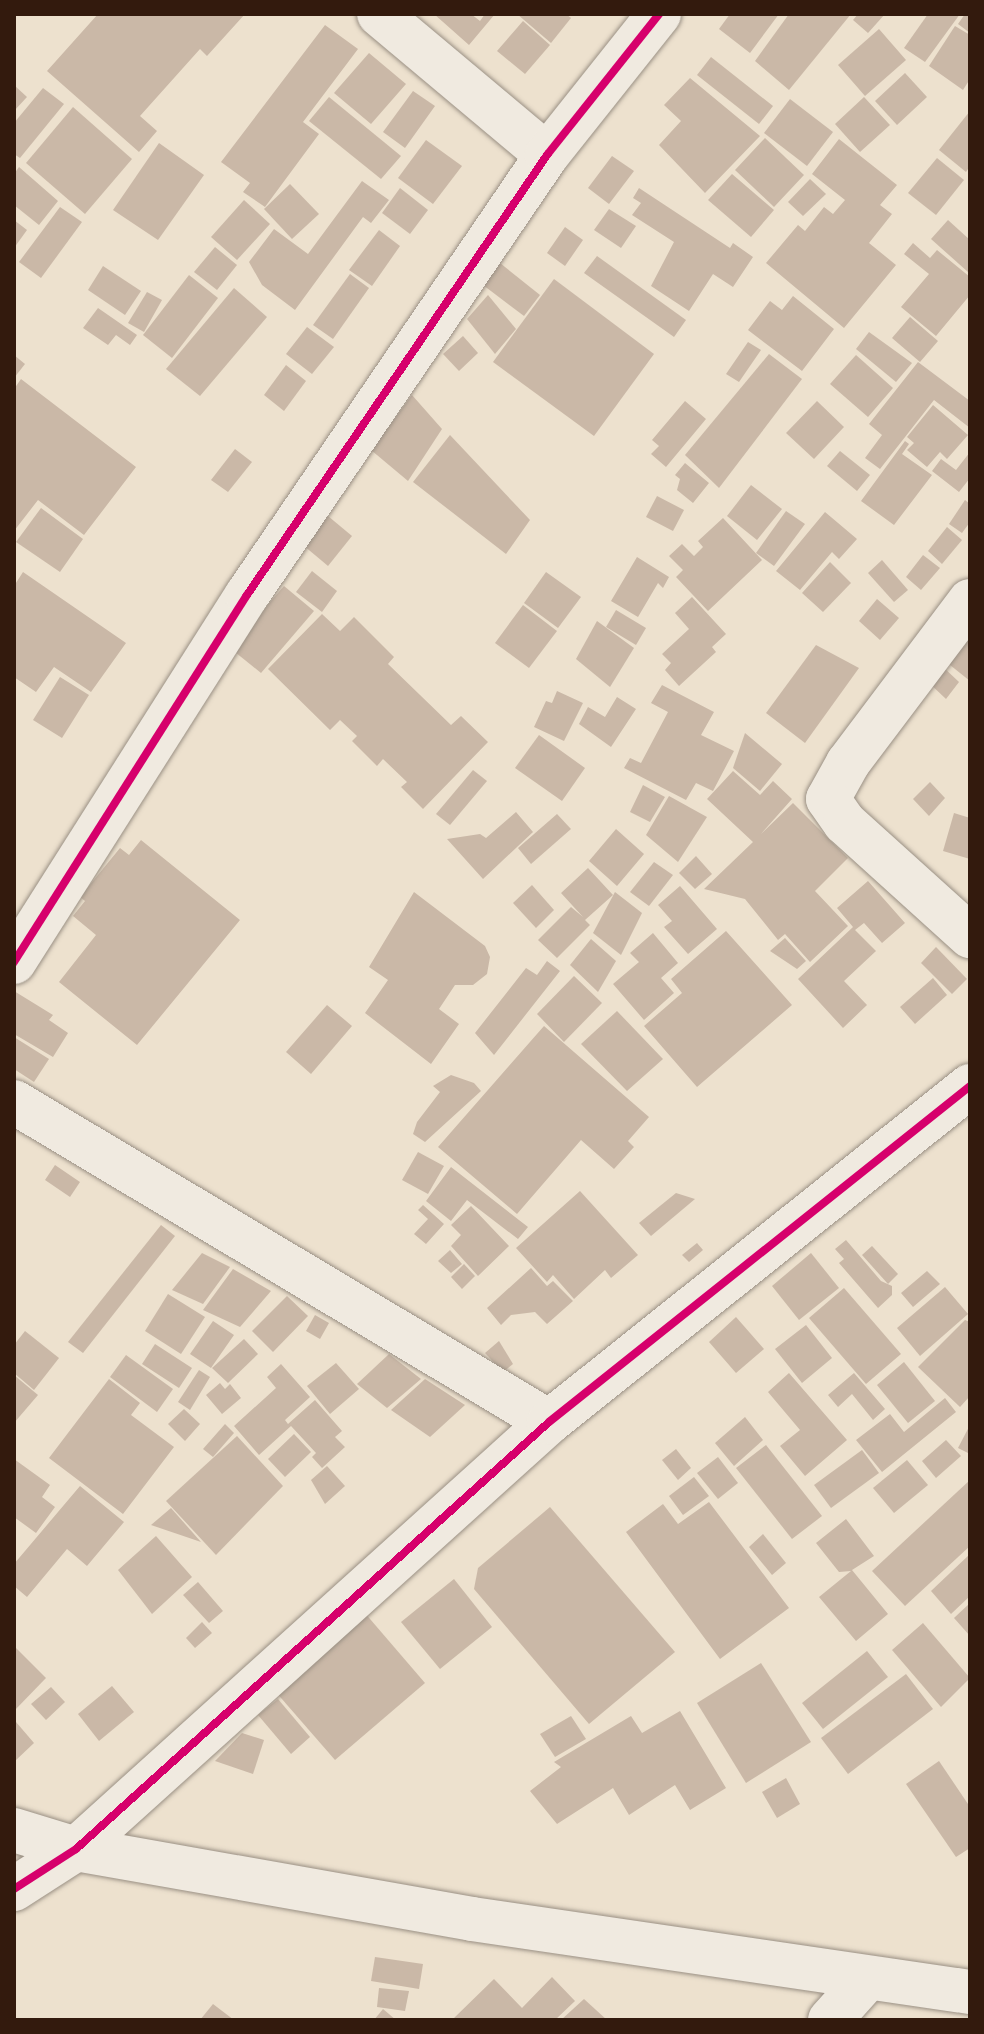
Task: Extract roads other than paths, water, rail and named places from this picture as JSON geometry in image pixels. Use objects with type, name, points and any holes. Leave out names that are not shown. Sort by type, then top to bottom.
[{"type":"street","points":[[379,14],[547,155]]},
{"type":"street","points":[[14,962],[247,595],[547,155],[659,14]]},
{"type":"street","points":[[970,601],[848,763],[828,799],[845,823],[970,936]]},
{"type":"street","points":[[14,1889],[76,1849],[549,1422],[970,1086]]},
{"type":"street","points":[[14,1102],[549,1422]]},
{"type":"street","points":[[14,1830],[76,1849],[866,1980],[963,1999]]},
{"type":"street","points":[[830,2020],[866,1980]]}]
